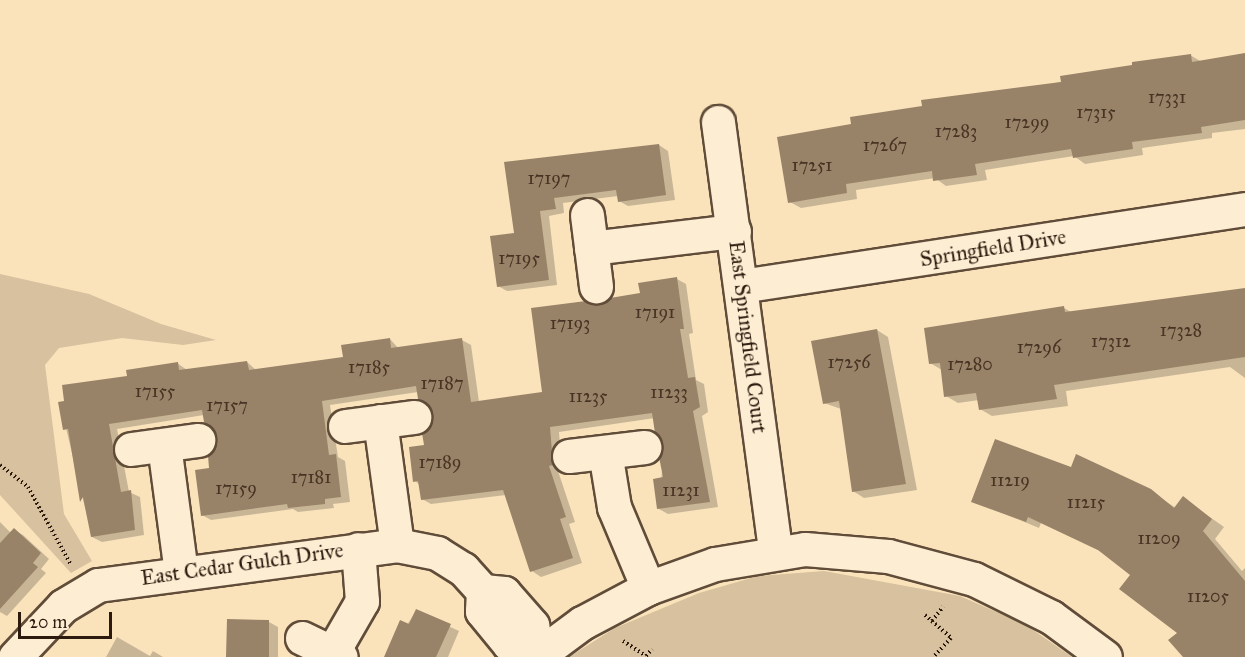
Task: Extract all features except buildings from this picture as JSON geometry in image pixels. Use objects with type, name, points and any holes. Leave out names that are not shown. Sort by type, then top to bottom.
[{"type":"street","name":"East Springfield Court","points":[[718,122],[775,552]]},
{"type":"street","name":"Springfield Drive","points":[[741,286],[1245,208]]},
{"type":"street","points":[[587,215],[596,286]]},
{"type":"street","points":[[591,248],[734,231]]},
{"type":"street","points":[[345,426],[414,417]]},
{"type":"street","points":[[380,421],[397,545]]},
{"type":"street","points":[[131,449],[198,440]]},
{"type":"street","points":[[164,445],[181,572]]},
{"type":"street","points":[[569,456],[644,447]]},
{"type":"street","points":[[605,452],[614,507],[648,588]]},
{"type":"street","name":"East Cedar Gulch Drive","points":[[15,657],[63,606],[84,591],[115,581],[397,545],[423,549],[450,560],[483,591],[504,593],[532,625],[536,657]]},
{"type":"street","points":[[302,638],[337,655],[362,601],[358,549]]},
{"type":"street","points":[[536,657],[582,623],[648,588],[715,564],[775,552],[860,552],[945,569],[1026,603],[1105,657]]},
{"type":"street","points":[[0,652],[5,657]]},
{"type":"path","points":[[0,465],[28,487],[76,573]]},
{"type":"path","points":[[932,621],[943,607]]},
{"type":"path","points":[[925,615],[951,638],[933,657]]},
{"type":"path","points":[[622,640],[646,657],[652,649]]},
{"type":"shaded area","points":[[0,274],[89,294],[161,324],[216,340],[183,345],[122,338],[59,348],[45,365],[64,514],[92,561],[71,573],[0,495]]},
{"type":"shaded area","points":[[824,571],[960,596],[1026,625],[1072,657],[569,657],[615,628],[699,593],[758,576]]}]
